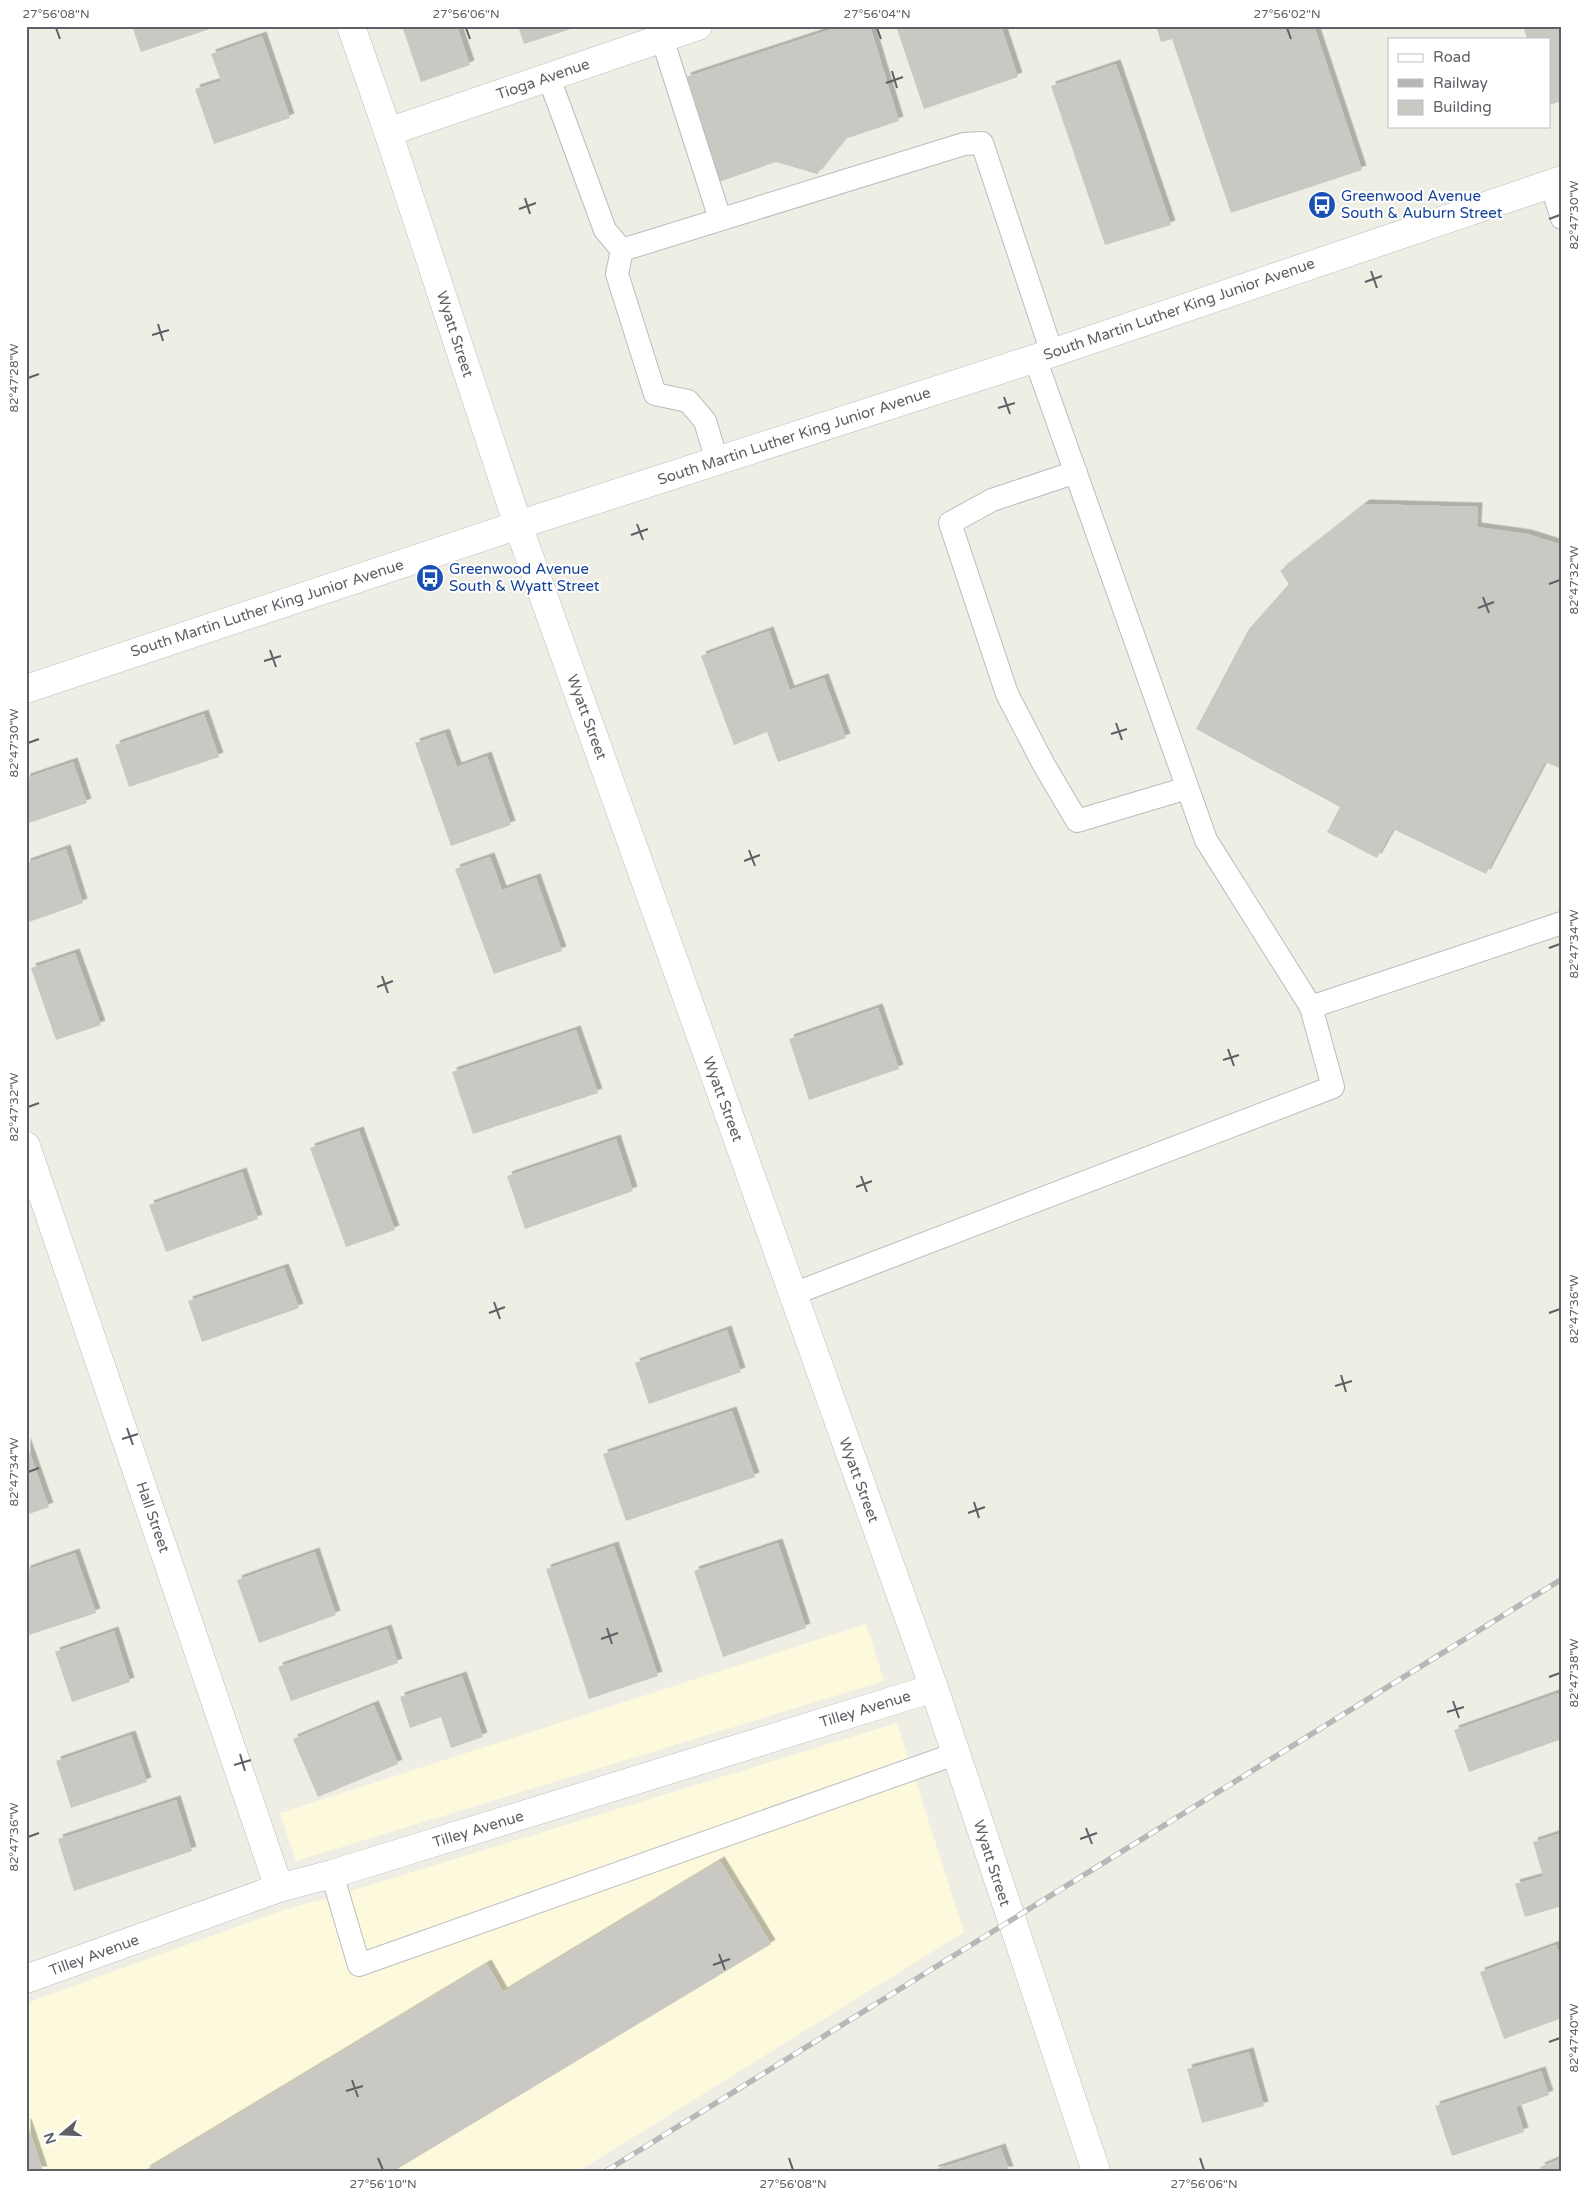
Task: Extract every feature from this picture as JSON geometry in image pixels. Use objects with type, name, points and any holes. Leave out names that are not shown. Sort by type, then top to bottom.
[{"type":"street","name":"Wyatt Street","points":[[351,26],[518,525],[934,1688],[1096,2171]]},
{"type":"street","name":"Tioga Avenue","points":[[388,132],[698,26]]},
{"type":"street","name":"South Martin Luther King Junior Avenue","points":[[26,689],[518,525],[1044,355],[1556,182]]},
{"type":"street","name":"Hall Street","points":[[26,1146],[279,1888]]},
{"type":"street","name":"Tilley Avenue","points":[[26,1979],[279,1888],[332,1874],[934,1688]]},
{"type":"lane","points":[[662,38],[720,219]]},
{"type":"lane","points":[[549,78],[605,230],[622,250],[618,274],[655,394],[688,402],[705,421],[717,461]]},
{"type":"lane","points":[[622,250],[964,144],[982,143],[1076,472],[1206,840],[1311,1007],[1333,1087],[793,1294]]},
{"type":"lane","points":[[1556,182],[1562,218]]},
{"type":"lane","points":[[1076,472],[992,500],[950,523],[1007,694],[1044,765],[1077,821],[1188,788]]},
{"type":"lane","points":[[1311,1007],[1562,923]]},
{"type":"lane","points":[[332,1874],[360,1965],[956,1754]]},
{"type":"shaded area","points":[[866,1624],[884,1681],[296,1861],[280,1813]]},
{"type":"shaded area","points":[[897,1723],[964,1932],[579,2171],[26,2171],[26,2003],[286,1909],[338,1895]]},
{"type":"building","points":[[132,26],[216,26],[216,27],[141,52]]},
{"type":"building","points":[[402,26],[457,26],[470,65],[421,82]]},
{"type":"building","points":[[518,26],[577,26],[577,27],[524,44]]},
{"type":"building","points":[[841,26],[870,26],[899,121],[845,139],[817,174],[776,162],[719,182],[686,77]]},
{"type":"building","points":[[896,26],[1001,26],[1018,77],[924,109]]},
{"type":"building","points":[[1156,26],[1314,26],[1362,170],[1231,213],[1172,39],[1161,42]]},
{"type":"building","points":[[1523,26],[1562,26],[1562,101],[1550,105],[1550,38],[1527,38]]},
{"type":"building","points":[[262,36],[290,118],[214,144],[195,89],[221,81],[211,54]]},
{"type":"building","points":[[1116,64],[1171,225],[1105,245],[1051,86]]},
{"type":"building","points":[[1365,504],[1478,507],[1477,527],[1527,534],[1562,545],[1562,769],[1545,762],[1486,874],[1393,829],[1377,858],[1327,832],[1340,807],[1196,729],[1249,629],[1289,584],[1280,571]]},
{"type":"building","points":[[769,631],[790,690],[824,678],[846,738],[778,762],[767,732],[734,745],[701,656]]},
{"type":"building","points":[[204,714],[219,757],[129,787],[115,745]]},
{"type":"building","points":[[445,733],[457,767],[487,756],[511,825],[451,846],[415,743]]},
{"type":"building","points":[[73,762],[87,803],[26,824],[26,778]]},
{"type":"building","points":[[66,849],[83,903],[26,923],[26,863]]},
{"type":"building","points":[[490,857],[502,890],[536,878],[562,951],[494,974],[455,869]]},
{"type":"building","points":[[75,953],[101,1025],[56,1040],[31,968]]},
{"type":"building","points":[[878,1008],[899,1069],[809,1100],[789,1039]]},
{"type":"building","points":[[576,1030],[598,1093],[473,1134],[452,1072]]},
{"type":"building","points":[[359,1131],[395,1230],[346,1247],[310,1148]]},
{"type":"building","points":[[616,1139],[633,1191],[525,1229],[507,1176]]},
{"type":"building","points":[[242,1172],[258,1219],[166,1252],[149,1205]]},
{"type":"building","points":[[284,1268],[299,1308],[202,1342],[188,1301]]},
{"type":"building","points":[[727,1330],[741,1372],[649,1404],[635,1363]]},
{"type":"building","points":[[732,1411],[755,1477],[626,1521],[603,1454]]},
{"type":"building","points":[[26,1442],[49,1507],[26,1515]]},
{"type":"building","points":[[778,1543],[806,1628],[723,1657],[694,1571]]},
{"type":"building","points":[[614,1546],[658,1676],[589,1699],[546,1569]]},
{"type":"building","points":[[315,1552],[336,1615],[259,1643],[237,1580]]},
{"type":"building","points":[[75,1553],[96,1613],[26,1636],[26,1570]]},
{"type":"building","points":[[387,1629],[398,1663],[291,1701],[278,1667]]},
{"type":"building","points":[[114,1631],[130,1682],[72,1702],[55,1652]]},
{"type":"building","points":[[462,1676],[483,1737],[451,1748],[441,1717],[410,1728],[400,1697]]},
{"type":"building","points":[[1558,1693],[1562,1705],[1562,1739],[1469,1772],[1454,1730]]},
{"type":"building","points":[[374,1705],[398,1764],[318,1797],[293,1739]]},
{"type":"building","points":[[131,1735],[147,1782],[71,1808],[56,1761]]},
{"type":"building","points":[[176,1800],[192,1851],[74,1891],[58,1839]]},
{"type":"building","points":[[1561,1833],[1562,1906],[1525,1917],[1515,1884],[1543,1876],[1533,1842]]},
{"type":"building","points":[[720,1861],[771,1944],[394,2171],[144,2171],[487,1964],[503,1992]]},
{"type":"building","points":[[1556,1945],[1562,1962],[1562,2018],[1504,2039],[1480,1972]]},
{"type":"building","points":[[1249,2052],[1264,2106],[1202,2123],[1187,2069]]},
{"type":"building","points":[[1541,2071],[1549,2095],[1516,2107],[1524,2132],[1452,2156],[1435,2106]]},
{"type":"building","points":[[27,2123],[43,2171],[26,2171]]},
{"type":"building","points":[[1001,2148],[1009,2171],[933,2170]]},
{"type":"building","points":[[1562,2158],[1562,2171],[1542,2171],[1540,2167]]},
{"type":"railway","points":[[606,2171],[1562,1579]]},
{"type":"place","name":"Greenwood Avenue South & Auburn Street","points":[[1322,205]]},
{"type":"place","name":"Greenwood Avenue South & Wyatt Street","points":[[430,578]]}]
